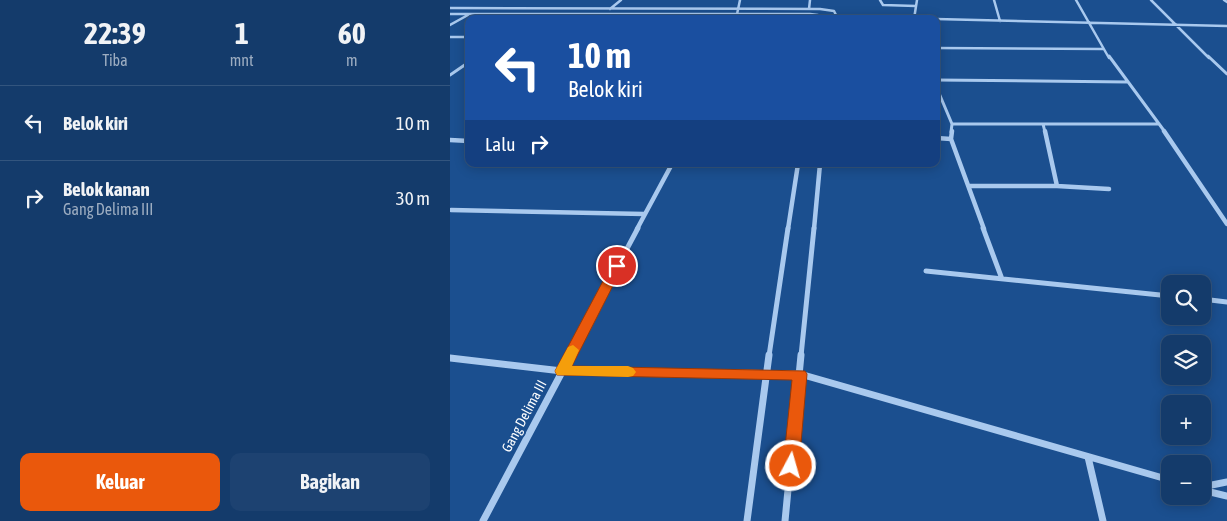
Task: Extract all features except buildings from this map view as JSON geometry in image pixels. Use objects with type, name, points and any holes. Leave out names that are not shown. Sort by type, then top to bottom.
[{"type":"street","points":[[610,9],[621,0]]},
{"type":"street","points":[[738,15],[740,0]]},
{"type":"street","points":[[808,9],[810,0]]},
{"type":"street","points":[[880,0],[883,5],[916,6]]},
{"type":"street","points":[[915,15],[917,0]]},
{"type":"street","points":[[994,0],[1000,21]]},
{"type":"street","points":[[1076,0],[1090,22],[1103,49],[1159,124],[1227,224]]},
{"type":"street","points":[[1150,0],[1172,24],[1227,74]]},
{"type":"street","points":[[450,8],[808,9],[834,11],[836,15]]},
{"type":"street","points":[[450,14],[818,15]]},
{"type":"street","points":[[450,25],[465,17]]},
{"type":"street","points":[[940,19],[1227,26]]},
{"type":"street","points":[[450,37],[465,37]]},
{"type":"street","points":[[940,48],[1103,49]]},
{"type":"street","points":[[450,75],[465,65]]},
{"type":"street","points":[[940,80],[1128,82]]},
{"type":"street","points":[[940,96],[952,124],[951,139],[1002,278]]},
{"type":"street","points":[[952,124],[1159,124]]},
{"type":"street","points":[[1043,124],[1057,186]]},
{"type":"street","points":[[940,138],[951,139]]},
{"type":"street","points":[[450,140],[465,141]]},
{"type":"street","name":"Gang Delima III","points":[[483,521],[670,167]]},
{"type":"street","points":[[747,521],[766,373],[798,167]]},
{"type":"street","points":[[786,521],[820,167]]},
{"type":"street","points":[[969,186],[1057,186],[1109,189]]},
{"type":"street","points":[[451,210],[644,214]]},
{"type":"street","points":[[926,271],[1161,295]]},
{"type":"street","points":[[1211,300],[1227,302]]},
{"type":"street","points":[[450,358],[562,371],[800,374],[1161,477]]},
{"type":"street","points":[[1088,457],[1103,521]]},
{"type":"street","points":[[1211,486],[1227,482]]},
{"type":"street","points":[[1211,491],[1227,496]]},
{"type":"slow traffic","points":[[573,350],[562,371],[628,372]]},
{"type":"route","points":[[617,266],[562,371],[800,374],[791,466]]}]
